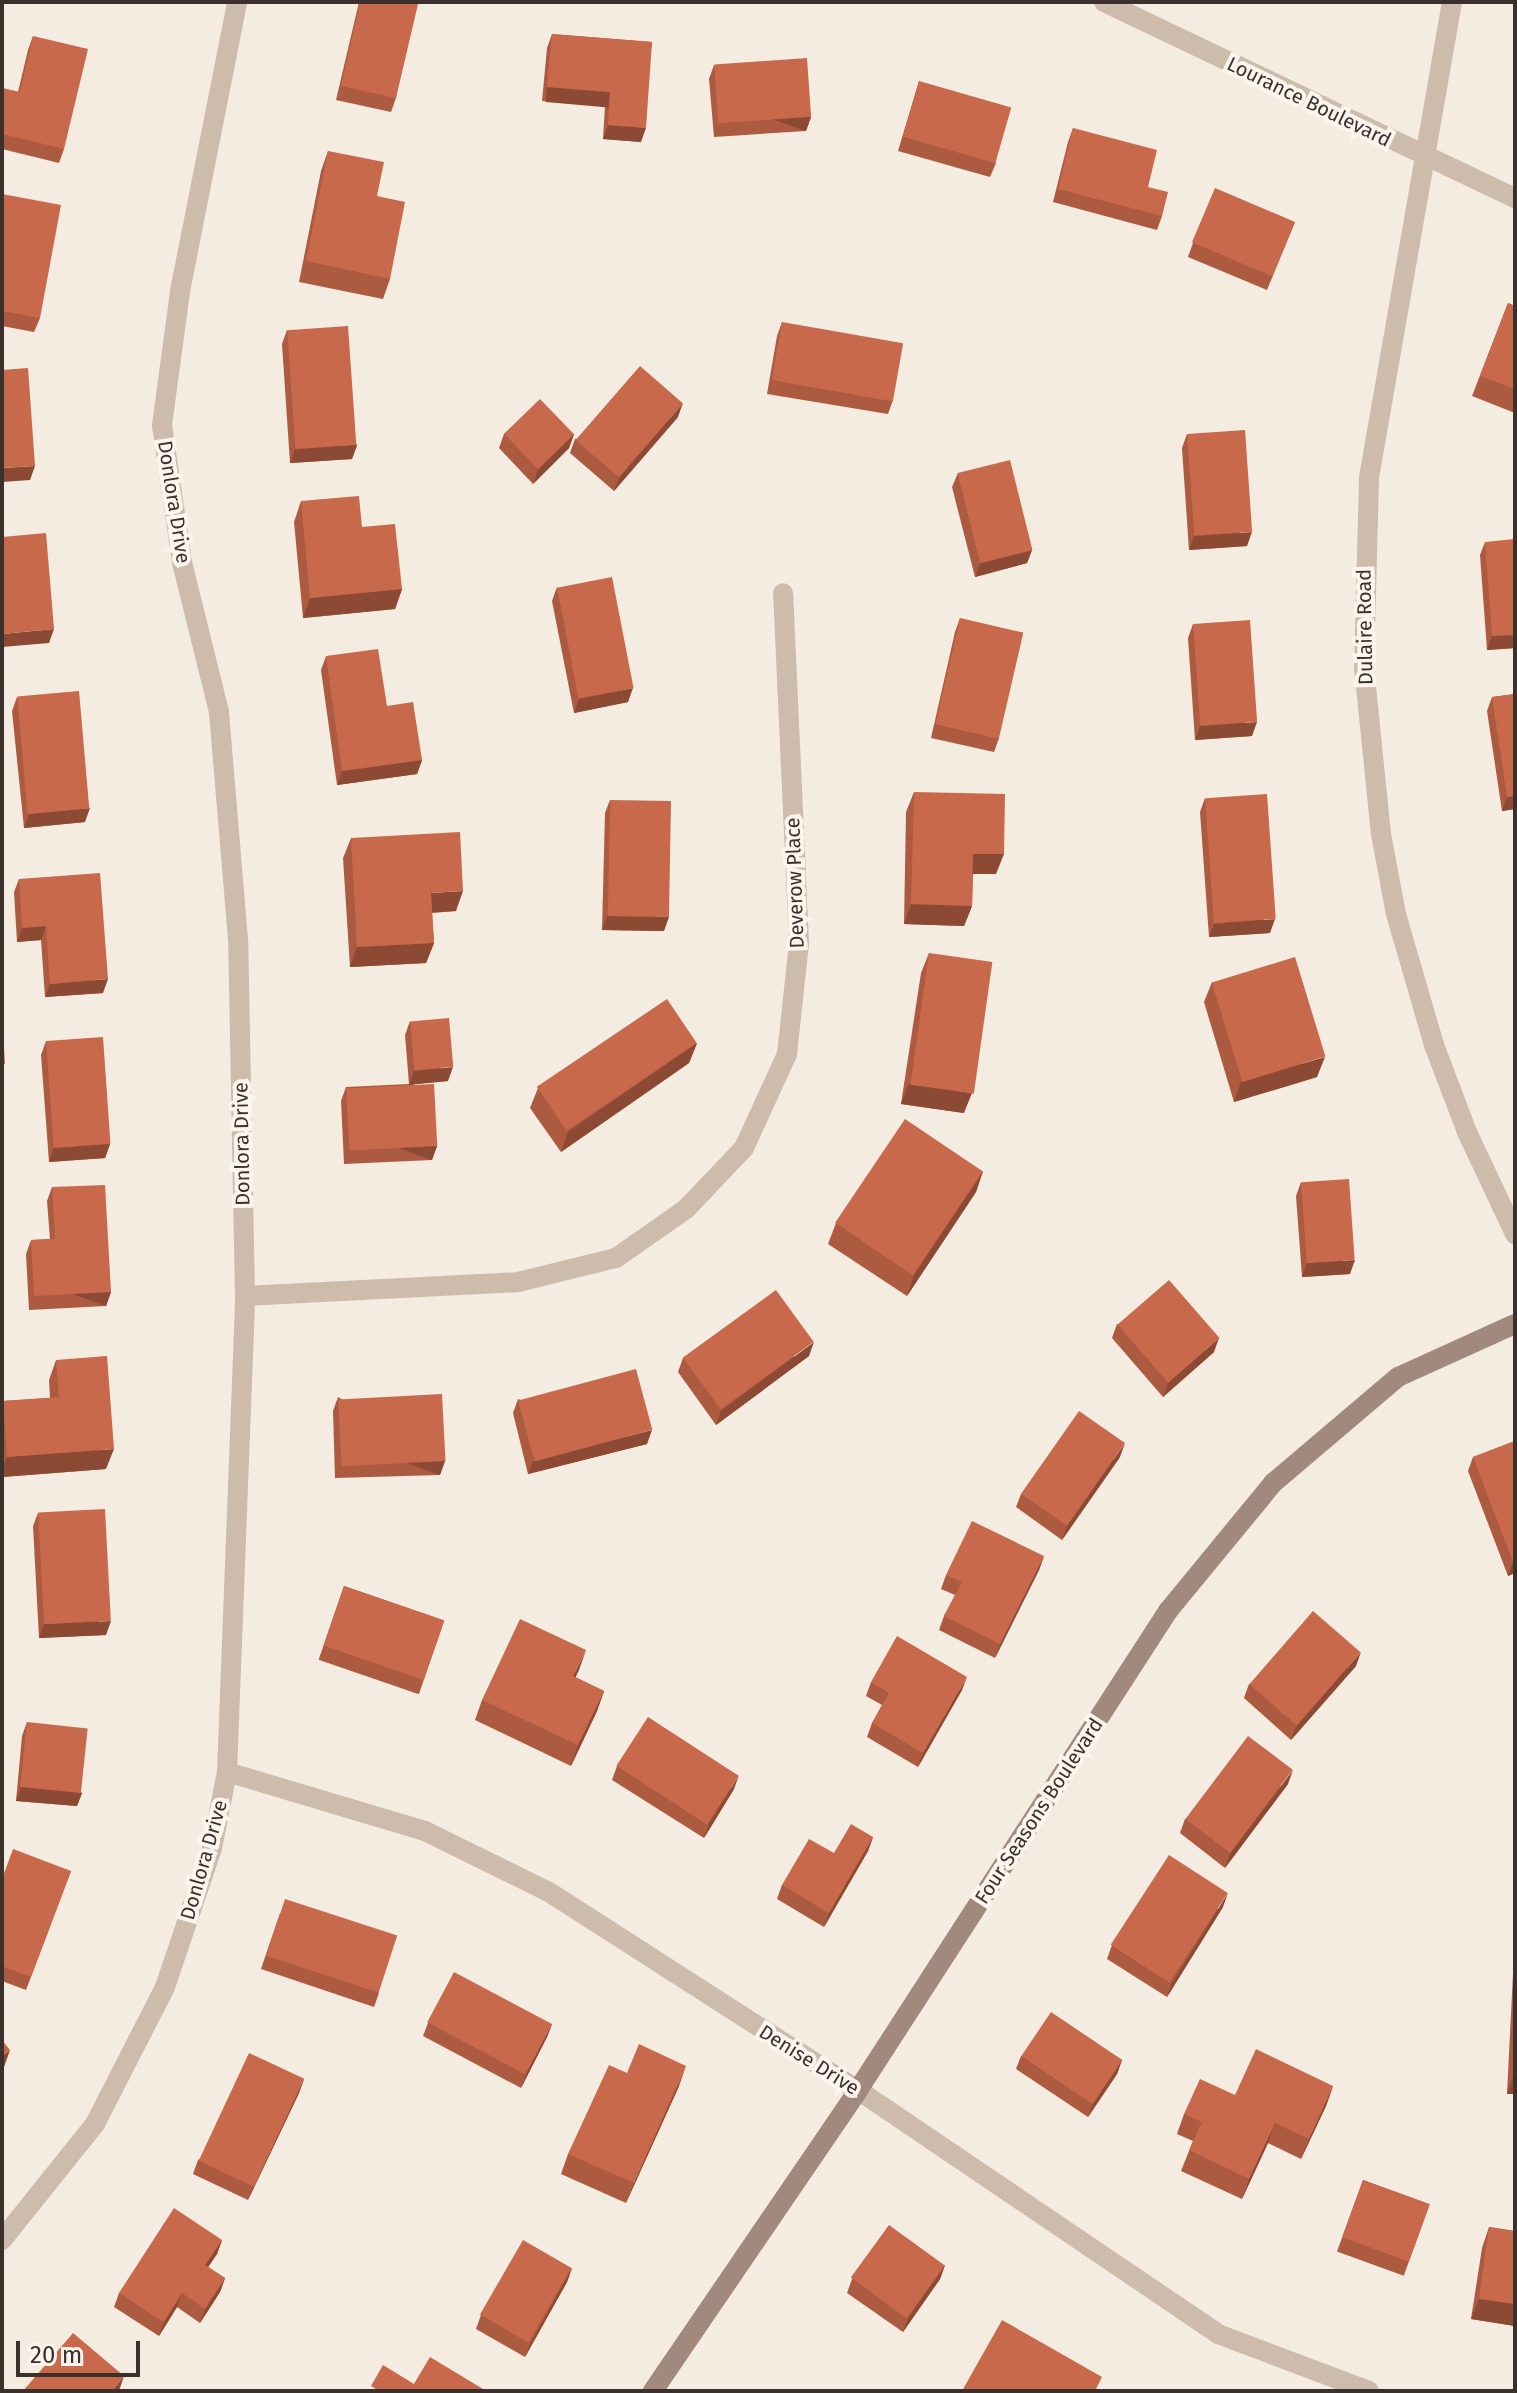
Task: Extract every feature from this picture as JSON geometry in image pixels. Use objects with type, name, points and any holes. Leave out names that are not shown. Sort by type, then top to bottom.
[{"type":"street","name":"Donlora Drive","points":[[2,2240],[95,2124],[165,1987],[212,1848],[227,1772],[245,1296],[238,939],[219,712],[182,562],[162,425],[180,291],[237,2]]},
{"type":"street","name":"Lourance Boulevard","points":[[1104,2],[1424,158],[1515,198]]},
{"type":"street","name":"Dulaire Road","points":[[1452,2],[1369,479],[1365,682],[1381,834],[1396,914],[1461,1118],[1515,1234]]},
{"type":"street","name":"Deverow Place","points":[[245,1296],[518,1282],[616,1258],[686,1209],[744,1148],[787,1054],[799,943],[783,593]]},
{"type":"street","name":"Four Seasons Boulevard","points":[[653,2391],[858,2090],[1168,1611],[1273,1483],[1398,1377],[1515,1324]]},
{"type":"street","name":"Denise Drive","points":[[227,1772],[425,1831],[549,1892],[858,2090],[1218,2334],[1369,2391]]},
{"type":"building","points":[[360,2],[418,4],[396,98],[341,86]]},
{"type":"building","points":[[552,34],[652,42],[646,128],[608,125],[610,92],[547,87]]},
{"type":"building","points":[[33,36],[88,49],[64,149],[2,134],[2,88],[20,92]]},
{"type":"building","points":[[807,58],[811,117],[718,123],[714,64]]},
{"type":"building","points":[[919,81],[1011,107],[995,163],[903,137]]},
{"type":"building","points":[[1073,128],[1157,150],[1148,187],[1168,192],[1162,216],[1058,189]]},
{"type":"building","points":[[328,151],[384,162],[377,196],[405,202],[390,279],[306,261]]},
{"type":"building","points":[[1215,188],[1295,222],[1272,276],[1192,242]]},
{"type":"building","points":[[2,194],[61,205],[40,318],[2,311]]},
{"type":"building","points":[[1508,303],[1515,306],[1515,389],[1480,376]]},
{"type":"building","points":[[782,322],[903,343],[893,401],[772,380]]},
{"type":"building","points":[[348,326],[356,445],[295,449],[287,330]]},
{"type":"building","points":[[640,366],[683,403],[619,477],[576,440]]},
{"type":"building","points":[[28,368],[35,466],[2,468],[2,370]]},
{"type":"building","points":[[540,399],[574,434],[538,469],[504,434]]},
{"type":"building","points":[[1245,430],[1252,532],[1194,536],[1187,434]]},
{"type":"building","points":[[1010,460],[1032,550],[980,563],[958,473]]},
{"type":"building","points":[[359,496],[362,527],[395,524],[402,589],[310,598],[301,501]]},
{"type":"building","points":[[46,533],[54,629],[2,634],[2,537]]},
{"type":"building","points":[[1515,539],[1515,635],[1492,636],[1485,542]]},
{"type":"building","points":[[612,577],[634,688],[579,699],[557,588]]},
{"type":"building","points":[[960,618],[1023,633],[999,739],[935,724]]},
{"type":"building","points":[[1250,620],[1257,722],[1200,726],[1193,624]]},
{"type":"building","points":[[378,649],[387,706],[413,702],[422,760],[342,771],[326,656]]},
{"type":"building","points":[[79,691],[89,809],[28,814],[17,696]]},
{"type":"building","points":[[1515,694],[1515,796],[1507,797],[1492,697]]},
{"type":"building","points":[[914,792],[1005,794],[1004,854],[973,854],[972,906],[911,904]]},
{"type":"building","points":[[1267,794],[1276,919],[1214,923],[1205,798]]},
{"type":"building","points":[[610,800],[671,801],[669,917],[608,916]]},
{"type":"building","points":[[460,832],[463,891],[431,893],[434,943],[357,947],[351,838]]},
{"type":"building","points":[[100,873],[108,979],[50,984],[46,926],[22,928],[19,879]]},
{"type":"building","points":[[929,953],[992,962],[974,1094],[910,1085]]},
{"type":"building","points":[[1295,957],[1325,1056],[1242,1082],[1212,982]]},
{"type":"building","points":[[667,999],[697,1043],[566,1131],[537,1087]]},
{"type":"building","points":[[2,1014],[5,1064],[2,1064]]},
{"type":"building","points":[[449,1018],[453,1067],[414,1070],[410,1021]]},
{"type":"building","points":[[103,1037],[110,1144],[54,1148],[46,1041]]},
{"type":"building","points":[[434,1084],[437,1146],[349,1151],[346,1089]]},
{"type":"building","points":[[905,1119],[983,1172],[913,1275],[835,1223]]},
{"type":"building","points":[[1349,1179],[1355,1260],[1307,1263],[1301,1182]]},
{"type":"building","points":[[105,1185],[111,1292],[34,1296],[31,1240],[55,1239],[52,1187]]},
{"type":"building","points":[[1169,1280],[1220,1338],[1168,1383],[1118,1325]]},
{"type":"building","points":[[776,1290],[814,1342],[721,1409],[683,1358]]},
{"type":"building","points":[[107,1356],[114,1449],[7,1457],[3,1401],[59,1397],[56,1360]]},
{"type":"building","points":[[636,1369],[652,1430],[534,1461],[518,1401]]},
{"type":"building","points":[[442,1394],[446,1461],[342,1466],[338,1399]]},
{"type":"building","points":[[1079,1411],[1125,1443],[1067,1526],[1021,1494]]},
{"type":"building","points":[[1515,1441],[1515,1561],[1513,1562],[1473,1457]]},
{"type":"building","points":[[105,1509],[111,1621],[44,1624],[38,1513]]},
{"type":"building","points":[[972,1521],[1044,1556],[1000,1644],[944,1616],[962,1582],[946,1575]]},
{"type":"building","points":[[344,1586],[444,1621],[424,1680],[323,1646]]},
{"type":"building","points":[[1313,1611],[1361,1652],[1297,1726],[1249,1684]]},
{"type":"building","points":[[520,1619],[586,1650],[573,1676],[604,1691],[578,1745],[482,1700]]},
{"type":"building","points":[[897,1636],[967,1677],[923,1753],[872,1723],[889,1693],[871,1682]]},
{"type":"building","points":[[648,1717],[739,1776],[707,1824],[616,1766]]},
{"type":"building","points":[[27,1722],[88,1728],[81,1793],[20,1787]]},
{"type":"building","points":[[1248,1736],[1293,1770],[1230,1853],[1185,1819]]},
{"type":"building","points":[[851,1824],[873,1837],[829,1913],[782,1885],[809,1839],[834,1853]]},
{"type":"building","points":[[13,1849],[71,1871],[31,1977],[2,1966],[2,1879]]},
{"type":"building","points":[[1169,1855],[1228,1893],[1169,1983],[1111,1945]]},
{"type":"building","points":[[285,1899],[397,1935],[379,1993],[266,1956]]},
{"type":"building","points":[[454,1972],[552,2024],[525,2074],[427,2022]]},
{"type":"building","points":[[1051,2012],[1122,2060],[1093,2104],[1021,2056]]},
{"type":"building","points":[[2,2040],[10,2050],[2,2056]]},
{"type":"building","points":[[639,2044],[686,2066],[634,2183],[568,2154],[609,2065],[627,2073]]},
{"type":"building","points":[[1256,2049],[1333,2086],[1309,2139],[1275,2123],[1249,2179],[1189,2150],[1202,2122],[1184,2114],[1200,2079],[1235,2095]]},
{"type":"building","points":[[249,2053],[304,2079],[254,2187],[199,2161]]},
{"type":"building","points":[[1363,2180],[1430,2204],[1409,2262],[1342,2237]]},
{"type":"building","points":[[174,2208],[222,2240],[205,2265],[225,2278],[205,2309],[182,2293],[164,2322],[119,2293]]},
{"type":"building","points":[[889,2225],[945,2266],[907,2318],[851,2278]]},
{"type":"building","points":[[1489,2227],[1515,2231],[1515,2304],[1479,2299]]},
{"type":"building","points":[[523,2240],[571,2268],[528,2342],[480,2314]]},
{"type":"building","points":[[1002,2320],[1102,2377],[1095,2391],[962,2391]]},
{"type":"building","points":[[73,2333],[124,2376],[112,2391],[23,2391]]},
{"type":"building","points":[[430,2357],[482,2391],[379,2391],[371,2386],[383,2365],[414,2384]]}]
